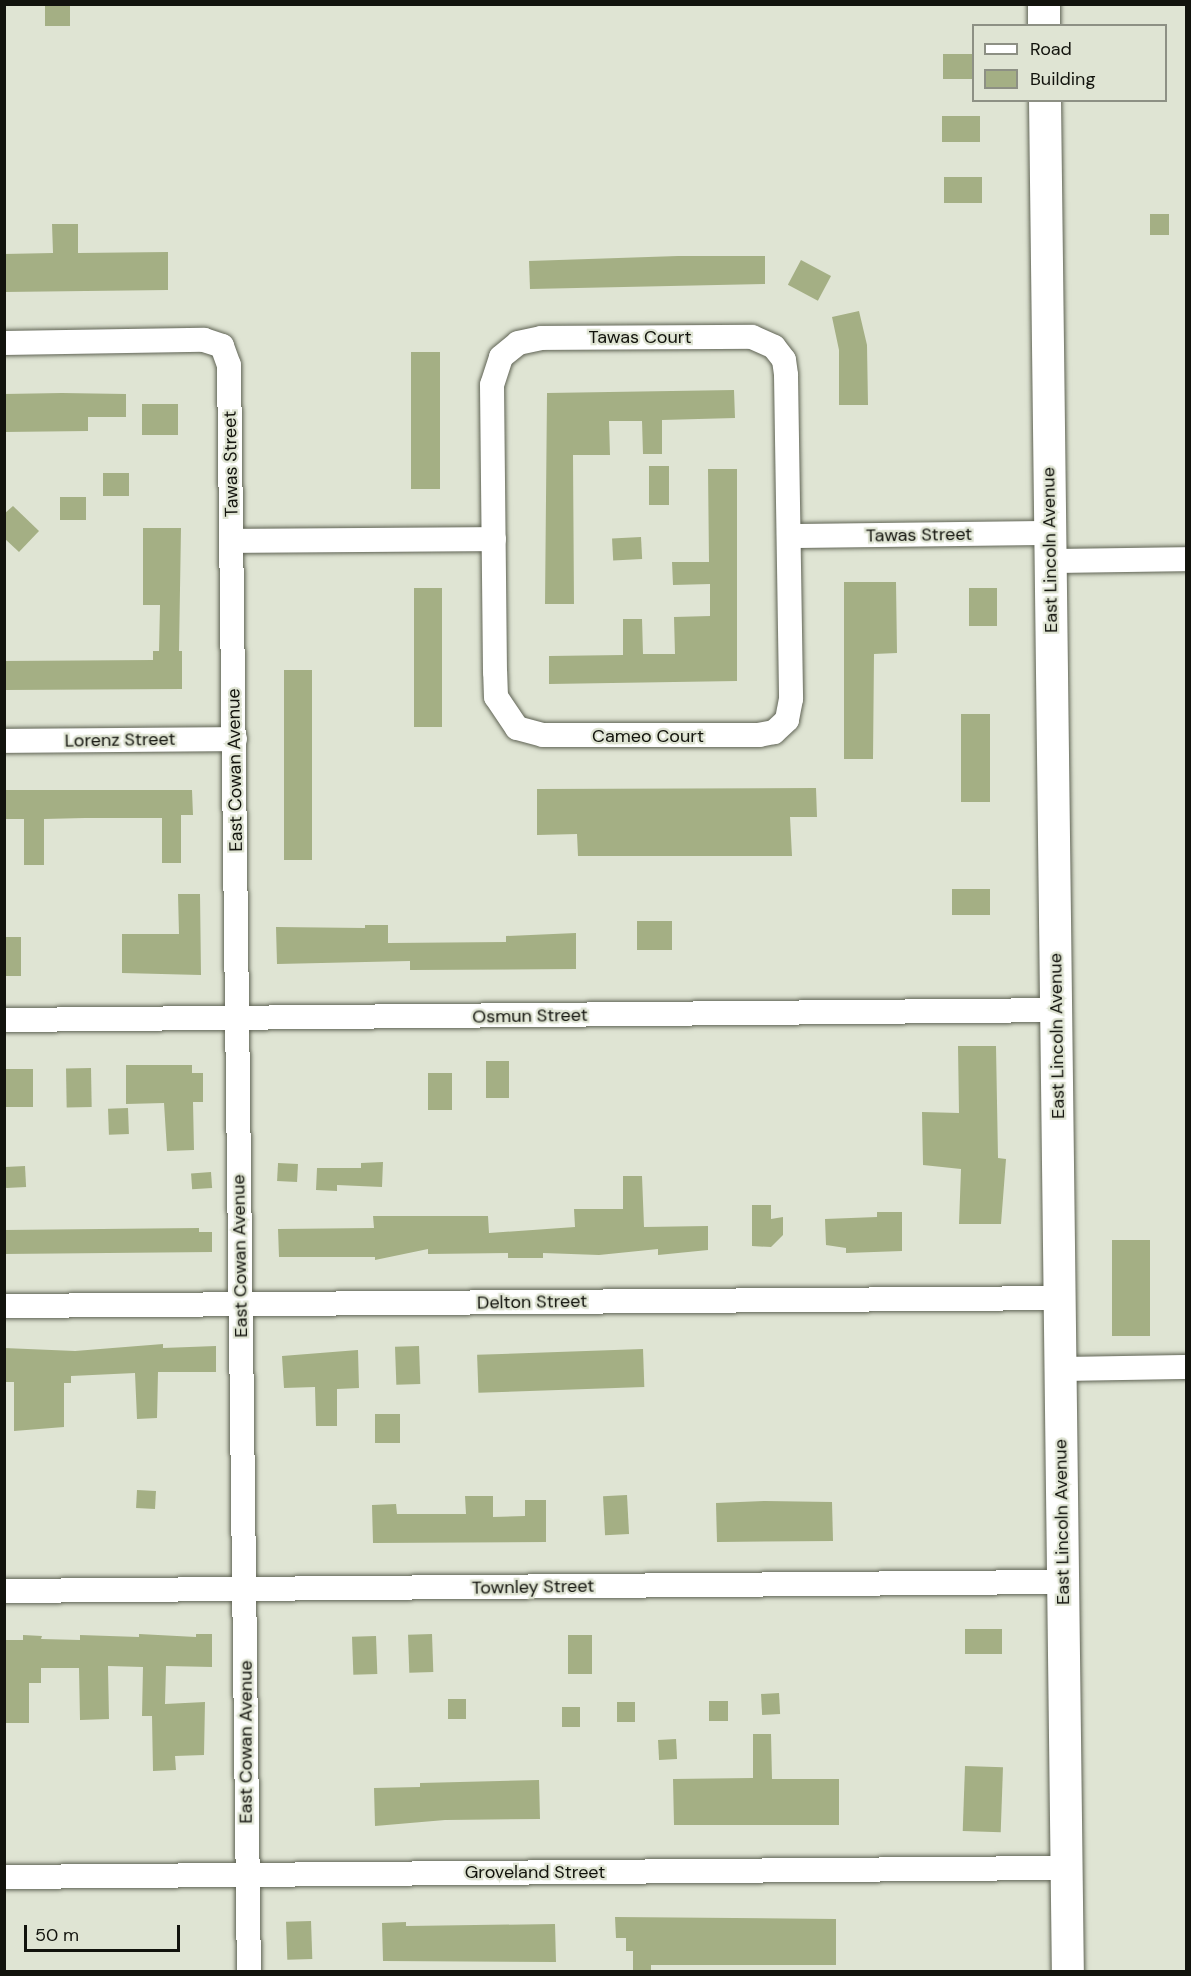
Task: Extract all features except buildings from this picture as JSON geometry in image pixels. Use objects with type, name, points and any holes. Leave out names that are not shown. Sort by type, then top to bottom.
[{"type":"street","points":[[1044,4],[1044,24]]},
{"type":"street","name":"East Lincoln Avenue","points":[[1045,102],[1068,1971]]},
{"type":"street","name":"Tawas Court","points":[[494,539],[494,370],[508,349],[527,339],[541,338],[752,337],[774,347],[784,360],[786,375],[789,536]]},
{"type":"street","name":"Tawas Street","points":[[4,343],[204,340],[222,346],[229,366],[232,541],[494,539]]},
{"type":"street","name":"Tawas Street","points":[[789,536],[1050,547],[1186,559]]},
{"type":"street","name":"Cameo Court","points":[[494,539],[496,697],[517,728],[543,735],[690,736],[767,734],[787,720],[791,699],[789,536]]},
{"type":"street","name":"East Cowan Avenue","points":[[232,541],[249,1971]]},
{"type":"street","name":"Lorenz Street","points":[[4,741],[234,739]]},
{"type":"street","name":"Osmun Street","points":[[4,1020],[1056,1010]]},
{"type":"street","name":"Delton Street","points":[[4,1306],[1059,1298]]},
{"type":"street","points":[[1060,1369],[1186,1367]]},
{"type":"street","name":"Townley Street","points":[[4,1591],[1062,1582]]},
{"type":"street","name":"Groveland Street","points":[[4,1877],[1066,1868]]}]
